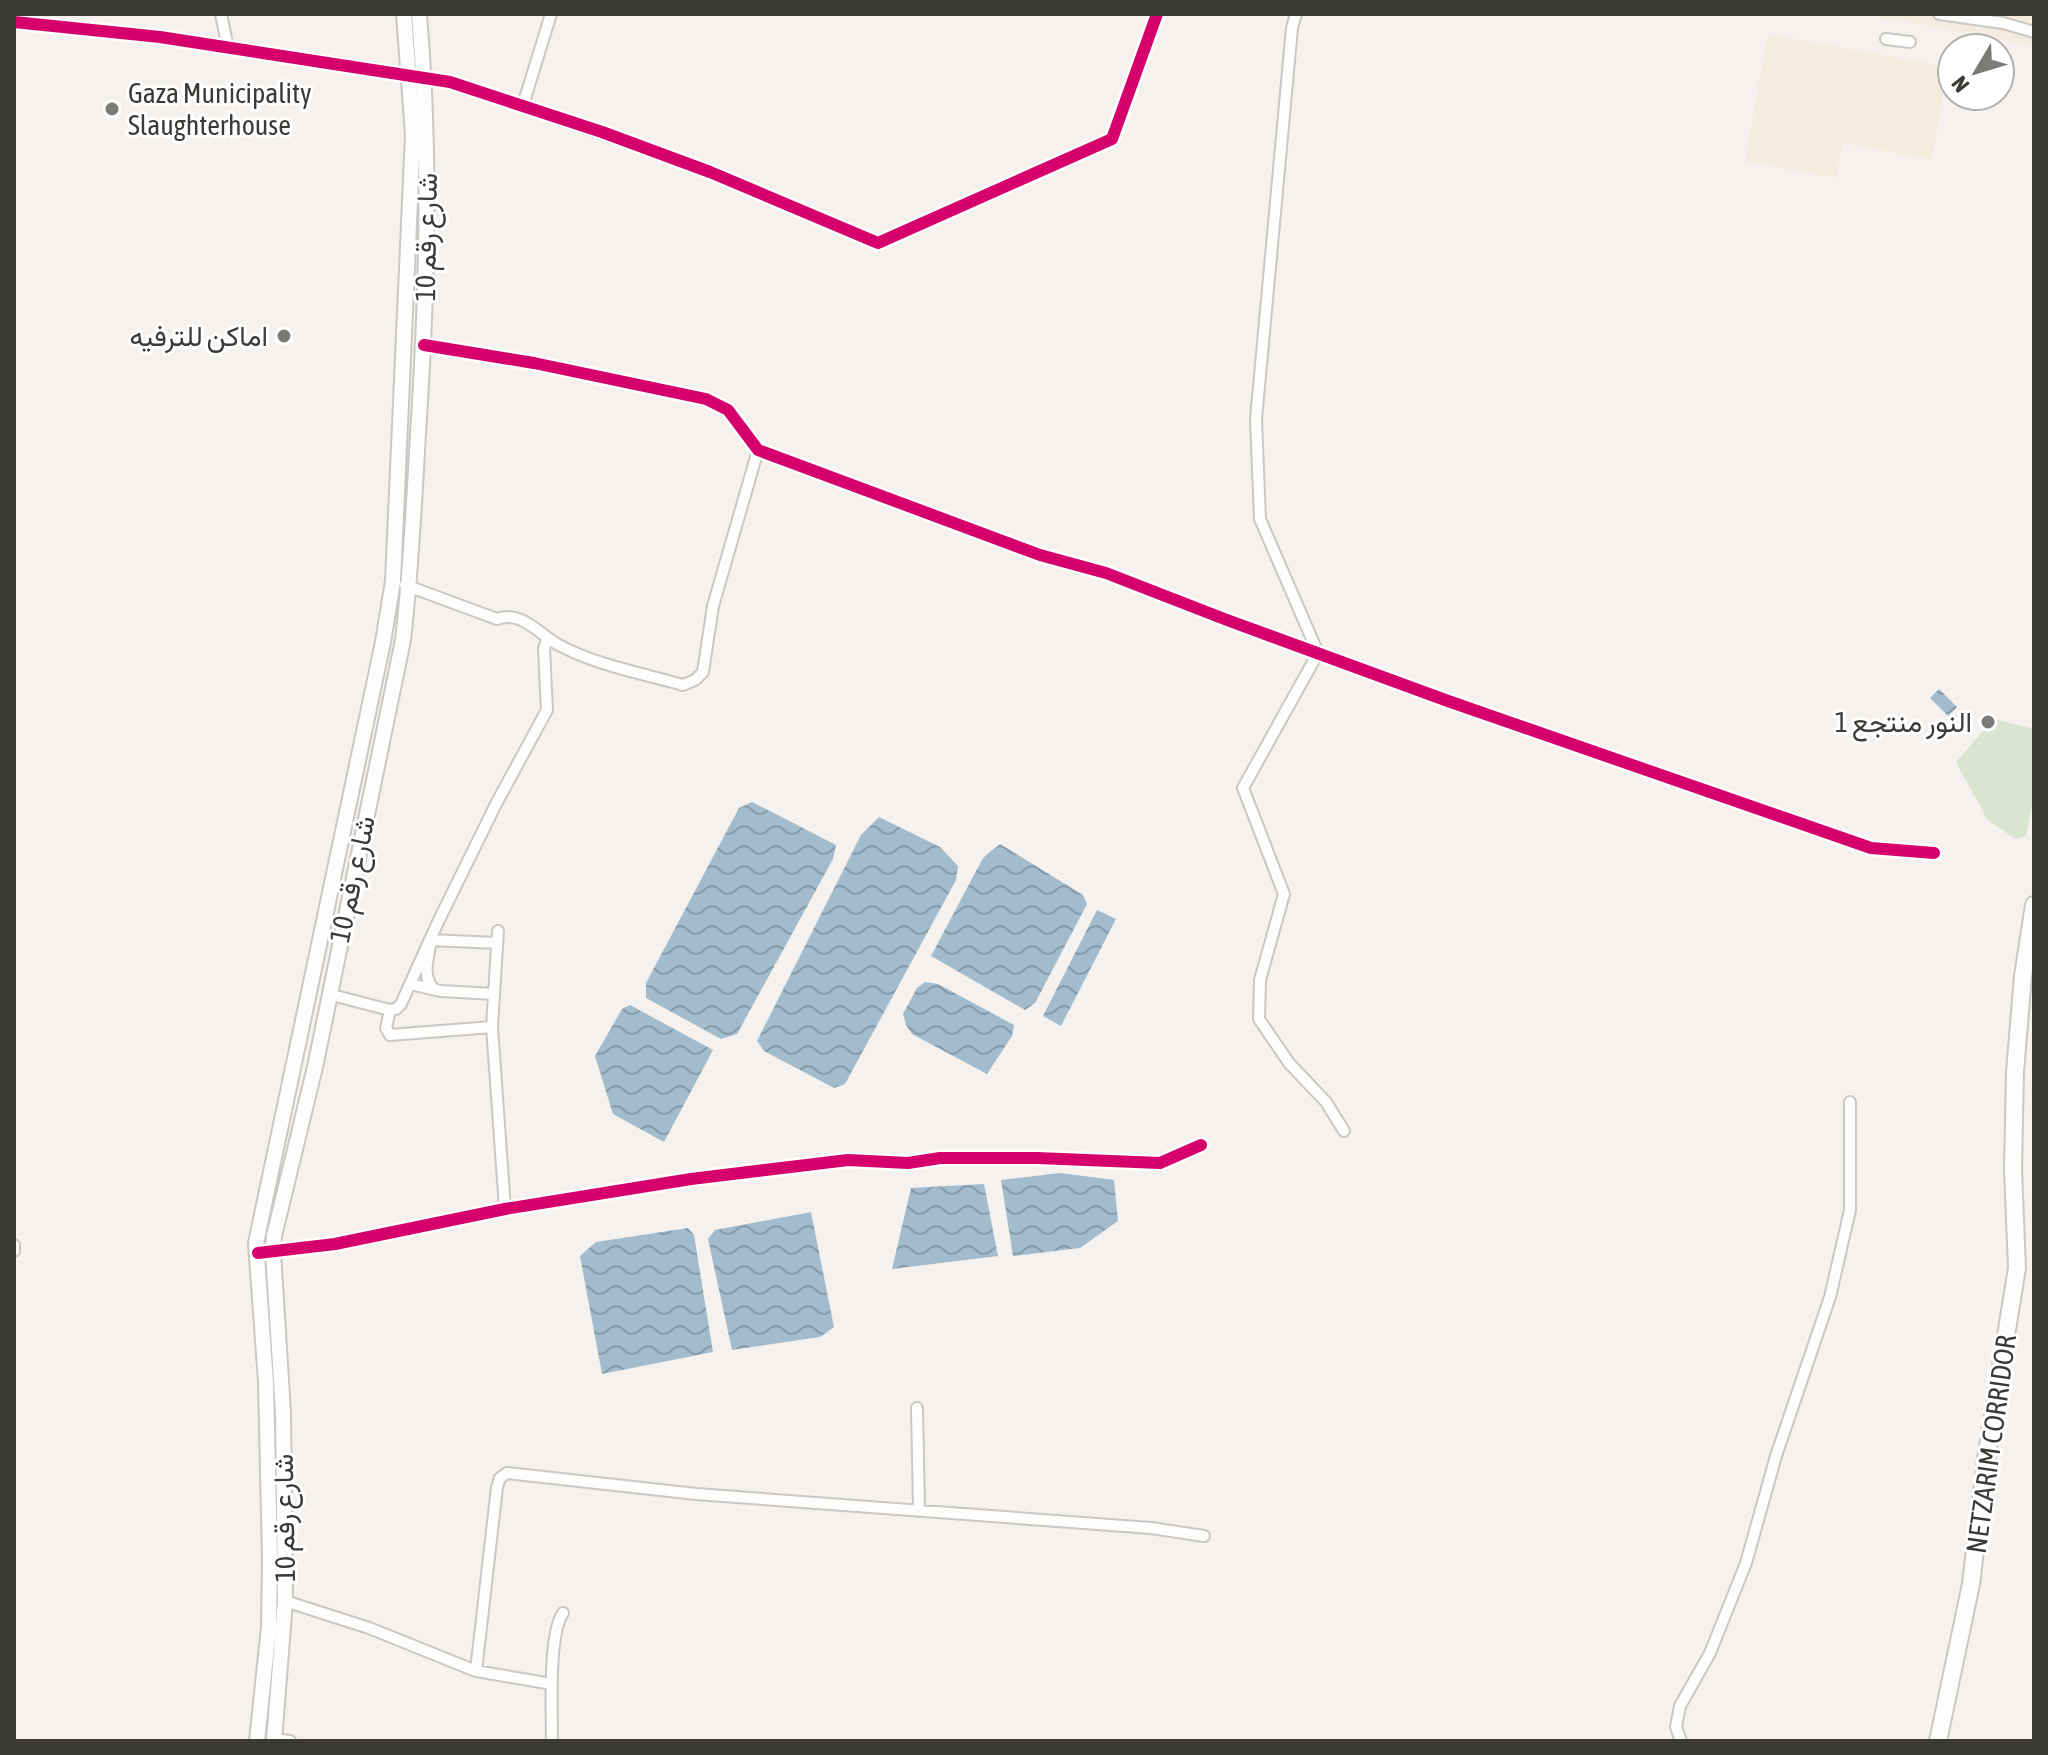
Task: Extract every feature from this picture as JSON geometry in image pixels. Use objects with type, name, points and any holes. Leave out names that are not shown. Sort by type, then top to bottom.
[{"type":"main road","name":"شارع رقم 10","points":[[257,1741],[270,1599],[265,1253],[274,1236],[315,1067],[403,640],[409,587],[424,345],[428,134],[404,14]]},
{"type":"main road","name":"شارع رقم 10","points":[[274,1740],[285,1601],[283,1412],[265,1253],[256,1243],[393,581],[419,14]]},
{"type":"main road","name":"NETZARIM CORRIDOR","points":[[1938,1741],[1971,1584],[1986,1459],[2017,1268],[2013,1170],[2015,1072],[2023,976],[2034,905]]},
{"type":"street","points":[[221,14],[228,48]]},
{"type":"street","points":[[523,105],[551,14]]},
{"type":"street","points":[[14,22],[160,37],[417,76],[471,88],[710,172],[878,243],[1112,139],[1157,14]]},
{"type":"street","points":[[1296,14],[1292,28],[1256,419],[1260,519],[1318,653]]},
{"type":"street","points":[[1939,14],[2003,23],[2034,32]]},
{"type":"street","points":[[1886,39],[1910,42]]},
{"type":"street","points":[[424,345],[534,363],[706,399],[728,410],[758,450],[1040,555],[1106,573],[1318,653],[1871,848],[1934,853]]},
{"type":"street","points":[[393,581],[497,619],[508,615],[522,619],[547,639],[577,655],[683,685],[703,672],[713,606],[758,450]]},
{"type":"street","points":[[328,994],[390,1010],[398,1008],[497,802],[547,710],[544,649],[547,639]]},
{"type":"street","points":[[1318,653],[1243,788],[1284,894],[1260,980],[1259,1019],[1289,1063],[1326,1102],[1344,1131]]},
{"type":"street","points":[[498,931],[492,1027],[505,1209]]},
{"type":"street","points":[[431,940],[497,943]]},
{"type":"street","points":[[431,940],[425,972],[427,982],[433,988]]},
{"type":"street","points":[[410,984],[494,994]]},
{"type":"street","points":[[390,1010],[386,1028],[390,1035],[492,1027]]},
{"type":"street","points":[[1681,1741],[1676,1727],[1680,1706],[1710,1653],[1741,1576],[1776,1456],[1830,1297],[1850,1210],[1850,1102]]},
{"type":"street","points":[[265,1253],[335,1244],[505,1209],[691,1179],[848,1160],[908,1163],[940,1158],[1037,1158],[1160,1163],[1201,1145]]},
{"type":"street","points":[[917,1408],[919,1509]]},
{"type":"street","points":[[476,1671],[497,1487],[500,1478],[507,1473],[696,1494],[1151,1528],[1204,1536]]},
{"type":"street","points":[[285,1601],[369,1628],[476,1671],[552,1684]]},
{"type":"street","points":[[552,1741],[552,1684],[557,1625],[563,1613]]},
{"type":"street","points":[[274,1740],[290,1741]]},
{"type":"shaded area","points":[[1863,14],[2034,14],[2034,46],[2016,43],[2016,32],[1961,32]]},
{"type":"shaded area","points":[[1768,34],[1936,65],[1936,112],[1940,112],[1932,160],[1843,143],[1836,178],[1745,161]]},
{"type":"green space","points":[[1994,719],[2034,729],[2034,798],[2026,836],[2015,839],[1987,819],[1956,762]]},
{"type":"water","points":[[1939,689],[1957,707],[1948,716],[1930,698]]},
{"type":"water","points":[[752,802],[836,845],[833,859],[737,1034],[721,1039],[646,998],[646,983],[739,808]]},
{"type":"water","points":[[879,817],[940,847],[958,866],[956,880],[845,1084],[834,1088],[764,1051],[757,1041],[861,835]]},
{"type":"water","points":[[1000,844],[1083,895],[1087,904],[1035,1003],[1025,1010],[931,956],[983,858]]},
{"type":"water","points":[[1097,910],[1116,919],[1061,1026],[1043,1016]]},
{"type":"water","points":[[925,982],[938,984],[1014,1025],[1012,1036],[987,1074],[912,1034],[903,1014],[917,988]]},
{"type":"water","points":[[630,1005],[713,1050],[664,1142],[613,1114],[595,1056],[622,1009]]},
{"type":"water","points":[[1060,1173],[1114,1180],[1118,1221],[1080,1248],[1013,1256],[1001,1180]]},
{"type":"water","points":[[984,1184],[998,1256],[892,1269],[911,1188]]},
{"type":"water","points":[[811,1212],[834,1327],[820,1337],[732,1350],[708,1239],[715,1230]]},
{"type":"water","points":[[688,1228],[694,1235],[713,1352],[602,1374],[580,1256],[596,1242]]},
{"type":"cycle path","points":[[14,22],[160,37],[450,82],[602,132],[710,172],[878,243],[1112,139],[1157,14]]},
{"type":"cycle path","points":[[424,345],[534,363],[706,399],[728,410],[758,450],[1040,555],[1106,573],[1448,701],[1871,848],[1934,853]]},
{"type":"cycle path","points":[[258,1253],[335,1244],[505,1209],[691,1179],[848,1160],[908,1163],[940,1158],[1037,1158],[1160,1163],[1201,1145]]},
{"type":"place","name":"Gaza Municipality Slaughterhouse","points":[[112,109]]},
{"type":"place","name":"اماكن للترفيه","points":[[284,336]]},
{"type":"place","name":"1 النور منتجع","points":[[1988,722]]}]
